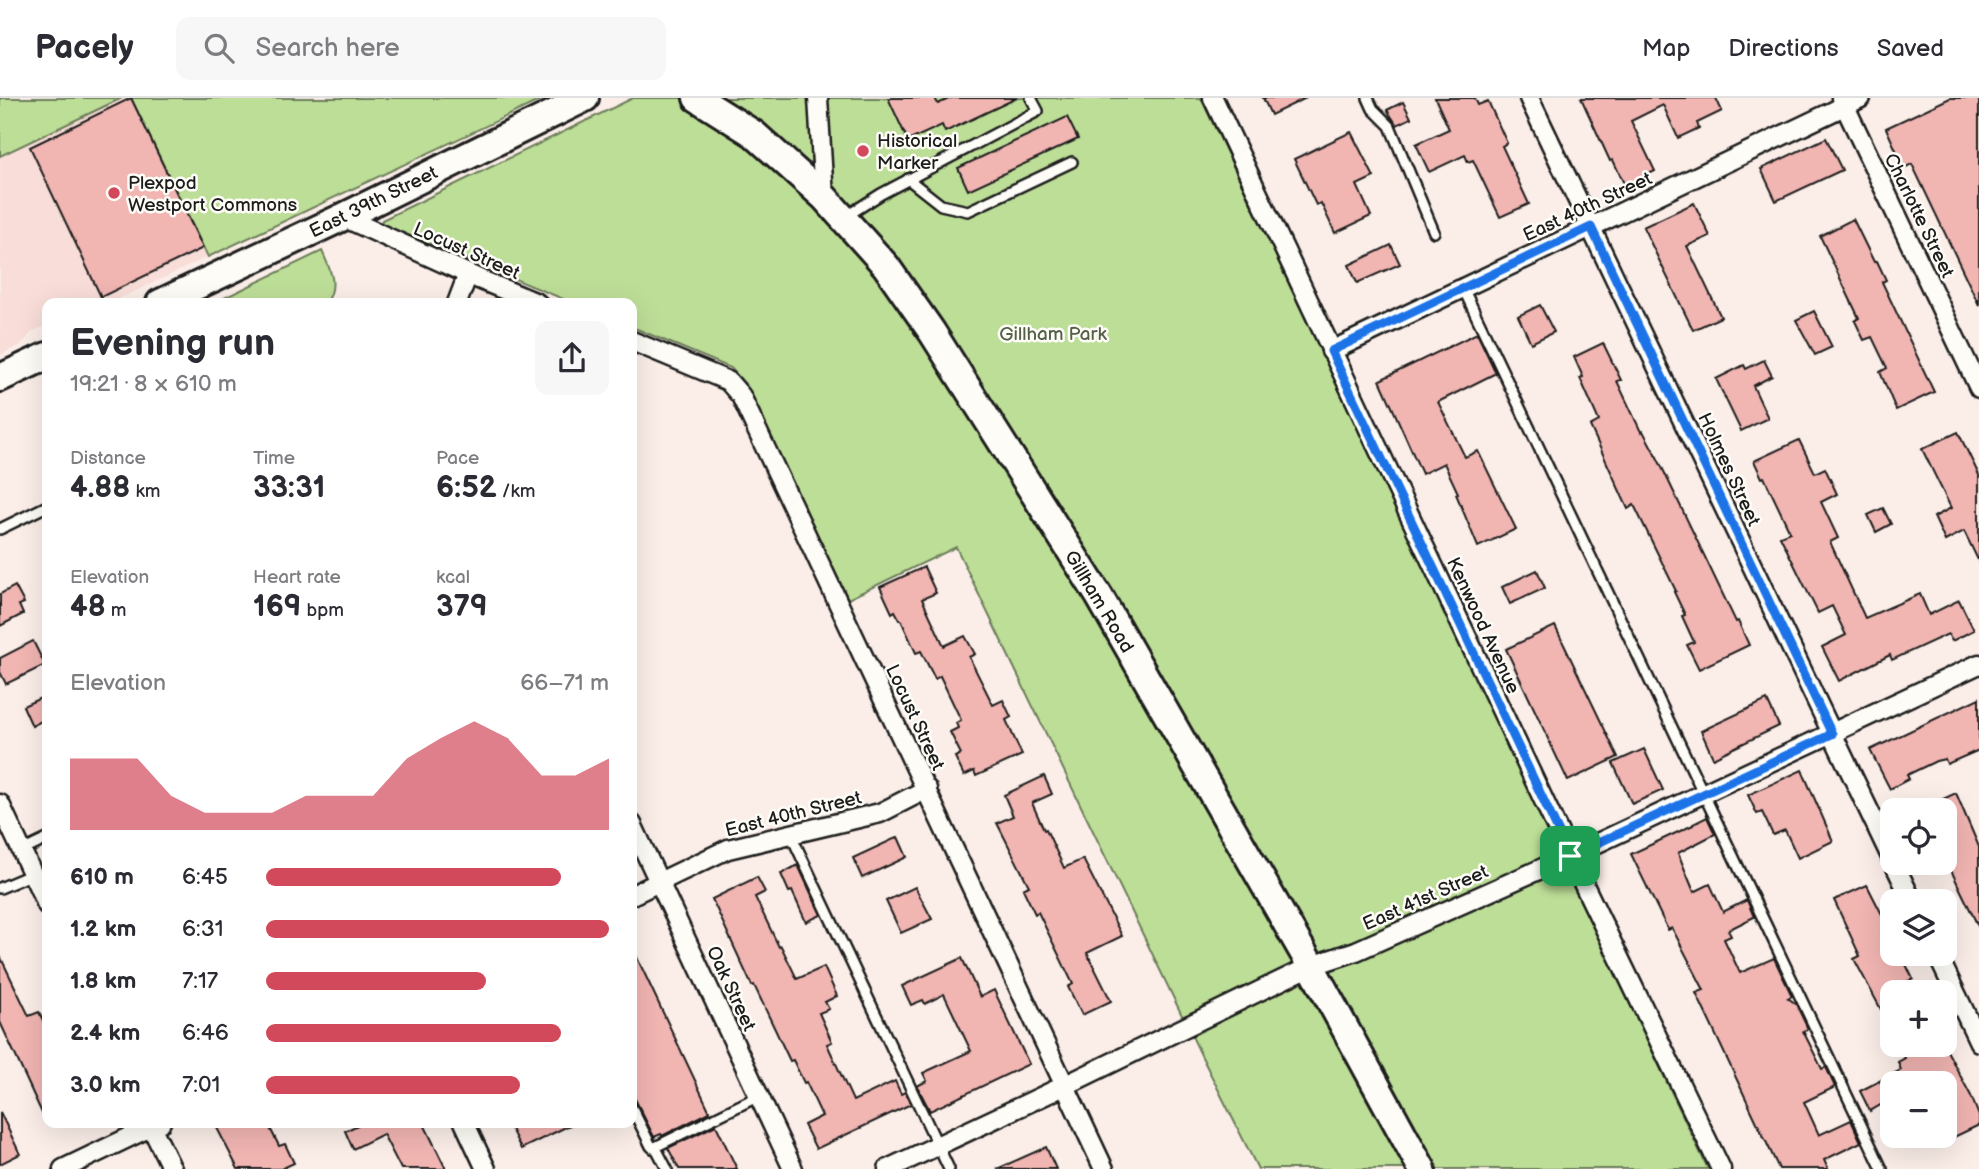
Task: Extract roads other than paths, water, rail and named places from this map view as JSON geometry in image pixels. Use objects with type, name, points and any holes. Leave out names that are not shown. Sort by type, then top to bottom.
[{"type":"main road","name":"East 39th Street","points":[[171,298],[585,98]]},
{"type":"main road","name":"Gillham Road","points":[[696,98],[754,134],[824,197],[886,266],[932,332],[1092,584],[1311,966],[1422,1169]]},
{"type":"main road","points":[[0,378],[42,358]]},
{"type":"street","points":[[818,98],[824,197]]},
{"type":"street","name":"Kenwood Avenue","points":[[1213,98],[1570,856],[1721,1169]]},
{"type":"street","name":"Holmes Street","points":[[1530,98],[1880,834]]},
{"type":"street","name":"East 40th Street","points":[[1331,351],[1591,227],[1843,102],[1861,98]]},
{"type":"street","name":"Charlotte Street","points":[[1843,102],[1979,388]]},
{"type":"street","name":"Locust Street","points":[[343,216],[525,298]]},
{"type":"street","points":[[459,298],[468,274]]},
{"type":"street","name":"Locust Street","points":[[637,343],[728,380],[741,396],[1104,1169]]},
{"type":"street","name":"East 41st Street","points":[[887,1169],[1311,966],[1356,951],[1570,856],[1979,664]]},
{"type":"street","name":"East 40th Street","points":[[637,893],[729,849],[880,813],[927,789]]},
{"type":"street","points":[[0,804],[42,894]]},
{"type":"street","name":"Oak Street","points":[[637,835],[793,1169]]},
{"type":"street","points":[[1943,966],[1979,1042]]},
{"type":"street","points":[[63,1169],[144,1128]]},
{"type":"street","points":[[156,1128],[172,1169]]},
{"type":"street","points":[[467,1128],[486,1169]]},
{"type":"lane","points":[[843,218],[908,179],[1038,111],[1031,98]]},
{"type":"lane","points":[[1368,98],[1373,109],[1390,126],[1434,232]]},
{"type":"lane","points":[[908,179],[941,205],[968,211],[1072,162]]},
{"type":"lane","points":[[1463,288],[1882,1169]]},
{"type":"lane","points":[[0,529],[42,508]]},
{"type":"lane","points":[[791,835],[949,1169]]},
{"type":"lane","points":[[22,851],[42,841]]},
{"type":"lane","points":[[0,888],[33,874]]},
{"type":"lane","points":[[656,1148],[759,1096]]},
{"type":"lane","points":[[637,1119],[650,1146],[656,1148],[667,1169]]},
{"type":"place","name":"Historical Marker","points":[[863,151]]},
{"type":"place","name":"Plexpod Westport Commons","points":[[114,193]]},
{"type":"park label","name":"Gillham Park","points":[[1053,333]]}]
